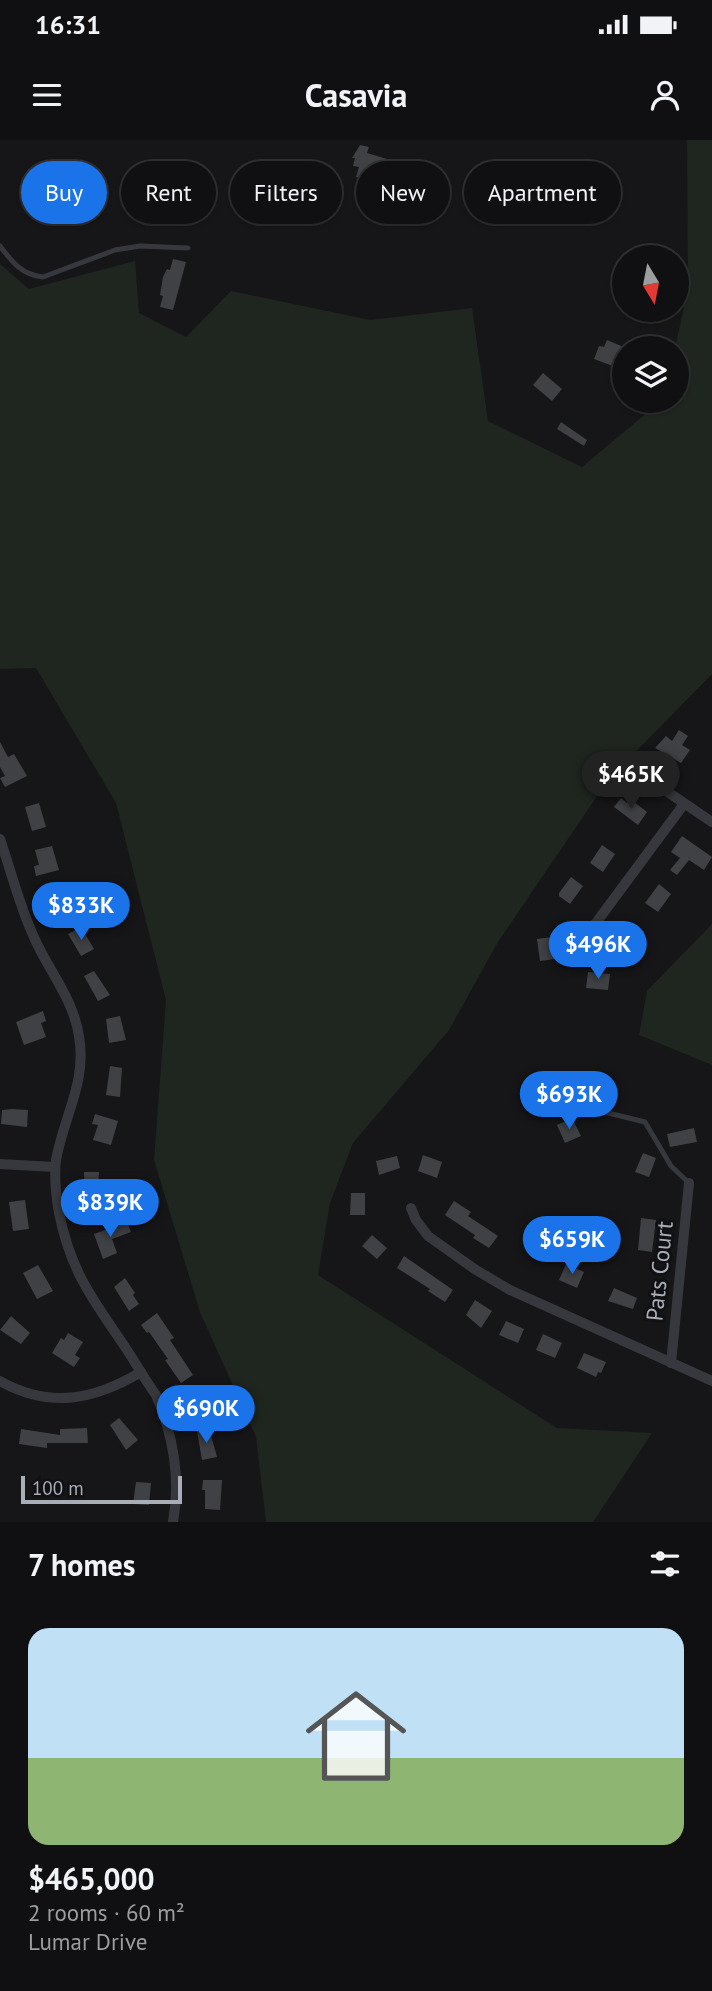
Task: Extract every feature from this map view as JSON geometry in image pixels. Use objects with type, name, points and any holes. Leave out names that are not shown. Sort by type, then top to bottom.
[{"type":"street","points":[[631,767],[712,822]]},
{"type":"street","points":[[587,935],[684,804]]},
{"type":"street","points":[[0,839],[33,934],[72,1007],[80,1038],[78,1088],[55,1167],[58,1205],[71,1261],[80,1280],[156,1395],[170,1436],[176,1493],[173,1522]]},
{"type":"street","points":[[0,1164],[55,1167]]},
{"type":"street","name":"Pats Court","points":[[671,1363],[689,1182]]},
{"type":"street","points":[[411,1208],[428,1236],[499,1284],[540,1306],[712,1381]]},
{"type":"street","points":[[0,1381],[32,1394],[69,1398],[101,1393],[141,1372]]},
{"type":"lane","points":[[0,246],[16,267],[31,276],[43,277],[115,250],[140,246],[188,248]]},
{"type":"lane","points":[[604,1112],[645,1122],[671,1166],[689,1182]]},
{"type":"shaded area","points":[[687,140],[712,140],[712,674],[608,780],[498,942],[449,1030],[353,1143],[330,1203],[318,1275],[557,1428],[652,1433],[593,1522],[266,1522],[256,1437],[200,1312],[154,1160],[166,1000],[116,803],[36,668],[0,669],[0,264],[29,289],[135,261],[139,313],[186,337],[231,291],[370,320],[472,308],[488,421],[582,467],[647,413],[689,413],[689,336],[678,336],[681,322],[690,322],[690,245],[688,245]]},
{"type":"shaded area","points":[[712,924],[712,1065],[639,1035],[647,991]]},
{"type":"building","points":[[360,145],[369,147],[367,153],[387,159],[356,161],[356,166],[353,166],[355,158],[352,158]]},
{"type":"building","points":[[173,259],[186,262],[173,310],[160,307],[163,296],[160,295],[163,277],[167,269],[170,270]]},
{"type":"building","points":[[607,340],[612,342],[612,366],[594,359],[599,346],[604,347]]},
{"type":"building","points":[[543,373],[562,389],[552,401],[533,385]]},
{"type":"building","points":[[561,422],[587,440],[584,446],[557,429]]},
{"type":"building","points":[[679,730],[688,736],[682,745],[690,750],[681,763],[655,748],[666,736],[672,741]]},
{"type":"building","points":[[0,742],[8,757],[14,754],[27,776],[5,787],[0,778],[5,776],[0,767]]},
{"type":"building","points":[[621,798],[627,803],[630,799],[647,812],[638,825],[614,807]]},
{"type":"building","points":[[39,803],[46,827],[32,831],[25,807]]},
{"type":"building","points":[[682,836],[712,857],[704,870],[689,860],[677,875],[670,870],[680,858],[671,852]]},
{"type":"building","points":[[602,845],[615,854],[603,872],[590,863]]},
{"type":"building","points":[[52,846],[59,870],[36,876],[34,866],[39,865],[35,850]]},
{"type":"building","points":[[571,877],[583,886],[570,904],[559,896],[559,893]]},
{"type":"building","points":[[659,884],[671,894],[658,912],[645,903]]},
{"type":"building","points":[[61,887],[70,908],[56,914],[48,892]]},
{"type":"building","points":[[81,927],[94,949],[81,956],[68,934]]},
{"type":"building","points":[[629,928],[644,931],[640,952],[625,950]]},
{"type":"building","points":[[552,937],[555,959],[540,961],[537,939]]},
{"type":"building","points":[[94,971],[110,995],[98,1001],[84,976]]},
{"type":"building","points":[[588,972],[610,974],[608,990],[586,988]]},
{"type":"building","points":[[43,1011],[46,1021],[41,1023],[46,1037],[24,1045],[16,1022]]},
{"type":"building","points":[[120,1016],[126,1040],[109,1043],[106,1019]]},
{"type":"building","points":[[110,1066],[122,1068],[120,1097],[106,1095]]},
{"type":"building","points":[[2,1110],[28,1110],[27,1127],[1,1124]]},
{"type":"building","points":[[95,1114],[118,1121],[111,1145],[93,1140],[98,1125],[92,1124]]},
{"type":"building","points":[[572,1118],[581,1136],[565,1143],[557,1125]]},
{"type":"building","points":[[694,1128],[697,1142],[670,1147],[667,1134]]},
{"type":"building","points":[[643,1153],[656,1158],[649,1177],[635,1172]]},
{"type":"building","points":[[423,1155],[442,1162],[437,1178],[418,1171]]},
{"type":"building","points":[[397,1156],[400,1168],[379,1175],[376,1161]]},
{"type":"building","points":[[84,1172],[99,1172],[97,1202],[85,1202]]},
{"type":"building","points":[[351,1193],[365,1193],[365,1215],[350,1215]]},
{"type":"building","points":[[25,1200],[29,1229],[13,1231],[9,1202]]},
{"type":"building","points":[[454,1201],[471,1212],[468,1216],[498,1236],[489,1248],[445,1215]]},
{"type":"building","points":[[641,1218],[656,1220],[652,1252],[638,1250]]},
{"type":"building","points":[[127,1222],[131,1232],[112,1239],[117,1253],[103,1259],[94,1234]]},
{"type":"building","points":[[372,1235],[387,1248],[377,1259],[362,1246]]},
{"type":"building","points":[[404,1256],[453,1290],[445,1302],[397,1268]]},
{"type":"building","points":[[566,1264],[584,1272],[577,1288],[559,1280]]},
{"type":"building","points":[[38,1265],[53,1291],[37,1299],[23,1273]]},
{"type":"building","points":[[125,1278],[139,1304],[129,1311],[114,1287]]},
{"type":"building","points":[[614,1288],[637,1298],[633,1309],[608,1301]]},
{"type":"building","points":[[475,1300],[492,1311],[481,1328],[466,1315]]},
{"type":"building","points":[[157,1313],[174,1338],[170,1340],[193,1375],[181,1383],[165,1360],[168,1359],[141,1325]]},
{"type":"building","points":[[11,1316],[30,1333],[21,1344],[0,1330]]},
{"type":"building","points":[[506,1321],[524,1329],[518,1343],[499,1335]]},
{"type":"building","points":[[68,1333],[83,1342],[75,1355],[80,1358],[74,1367],[52,1353],[61,1338],[64,1340]]},
{"type":"building","points":[[543,1334],[562,1343],[555,1358],[536,1350]]},
{"type":"building","points":[[584,1353],[606,1362],[596,1377],[577,1368]]},
{"type":"building","points":[[119,1418],[138,1440],[126,1450],[110,1425]]},
{"type":"building","points":[[87,1428],[88,1443],[47,1443],[47,1448],[19,1444],[21,1429],[60,1435],[60,1429]]},
{"type":"building","points":[[209,1428],[217,1457],[202,1460],[197,1431]]},
{"type":"building","points":[[203,1480],[222,1480],[220,1510],[205,1509]]},
{"type":"building","points":[[136,1482],[151,1483],[149,1505],[133,1504]]}]
